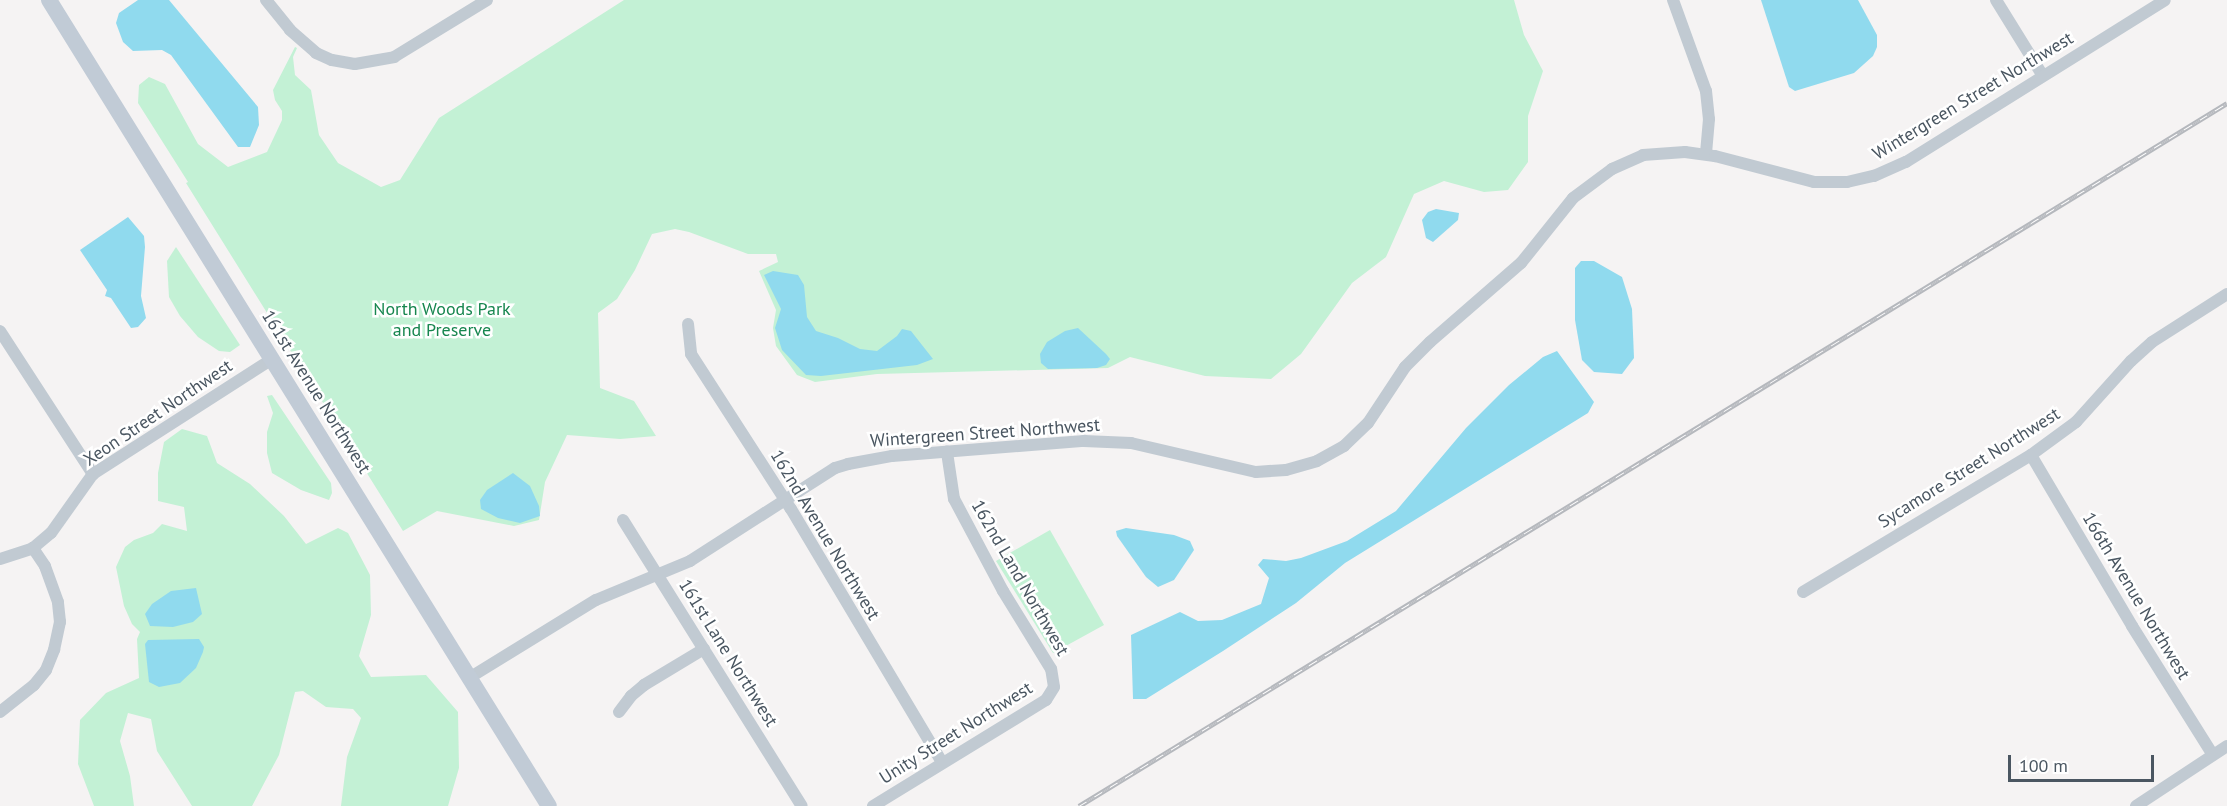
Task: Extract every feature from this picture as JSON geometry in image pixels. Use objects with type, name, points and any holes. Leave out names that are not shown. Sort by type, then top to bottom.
[{"type":"main road","name":"161st Avenue Northwest","points":[[49,0],[549,806]]},
{"type":"street","points":[[266,0],[290,30],[316,53],[332,60],[355,64],[394,57],[469,4],[487,0]]},
{"type":"street","points":[[1673,0],[1706,91],[1709,119],[1706,154]]},
{"type":"street","points":[[1996,0],[2043,76]]},
{"type":"street","name":"Wintergreen Street Northwest","points":[[470,678],[596,600],[690,561],[784,499],[835,468],[848,464],[892,456],[1096,441],[1131,442],[1256,472],[1286,470],[1317,461],[1344,446],[1368,423],[1406,367],[1430,342],[1521,263],[1564,208],[1589,184],[1618,165],[1643,155],[1671,151],[1706,154],[1805,181],[1833,183],[1861,180],[1900,165],[2165,0]]},
{"type":"street","name":"Sycamore Street Northwest","points":[[1803,592],[2031,455],[2076,422],[2131,361],[2152,342],[2227,294]]},
{"type":"street","name":"162nd Avenue Northwest","points":[[688,324],[691,354],[784,499],[942,762]]},
{"type":"street","points":[[0,331],[93,474]]},
{"type":"street","name":"Xeon Street Northwest","points":[[33,548],[51,532],[93,474],[272,359]]},
{"type":"street","name":"162nd Land Northwest","points":[[947,452],[954,499],[1003,591],[1052,669],[1054,687]]},
{"type":"street","name":"166th Avenue Northwest","points":[[2031,455],[2132,626],[2213,755]]},
{"type":"street","name":"161st Lane Northwest","points":[[622,520],[802,806]]},
{"type":"street","points":[[0,559],[33,548],[45,567],[58,602],[60,622],[54,650],[46,670],[34,685],[0,712]]},
{"type":"street","points":[[619,712],[644,685],[704,649]]},
{"type":"street","name":"Unity Street Northwest","points":[[873,806],[1046,700],[1054,687]]},
{"type":"street","points":[[2136,806],[2227,746]]},
{"type":"green space","name":"North Woods Park and Preserve","points":[[624,0],[1514,0],[1524,35],[1543,71],[1528,116],[1528,162],[1508,190],[1484,192],[1444,181],[1414,194],[1386,257],[1352,283],[1301,354],[1271,379],[1205,376],[1130,357],[1108,368],[877,374],[815,382],[797,375],[776,346],[773,328],[776,310],[759,271],[778,262],[776,254],[748,254],[675,229],[652,234],[635,270],[617,299],[598,313],[600,388],[634,401],[656,436],[620,439],[567,435],[545,482],[539,520],[514,526],[437,511],[403,531],[138,103],[139,85],[149,77],[165,84],[198,144],[228,167],[267,152],[282,120],[282,111],[275,100],[273,90],[295,47],[297,48],[293,57],[295,75],[311,90],[319,135],[338,163],[381,187],[400,180],[439,118]]},
{"type":"green space","points":[[176,247],[240,345],[230,352],[219,351],[198,337],[180,316],[169,297],[167,261]]},
{"type":"green space","points":[[272,395],[331,483],[332,493],[329,500],[301,490],[272,473],[267,453],[267,432],[273,413],[267,396]]},
{"type":"green space","points":[[182,429],[207,436],[217,463],[250,484],[284,516],[306,544],[338,528],[348,533],[370,575],[371,615],[359,656],[371,677],[426,675],[458,712],[459,768],[448,806],[341,806],[347,757],[361,718],[353,709],[326,707],[303,691],[295,692],[279,755],[252,806],[192,806],[157,751],[151,719],[128,713],[120,741],[130,776],[134,806],[94,806],[78,764],[80,720],[106,693],[139,678],[137,639],[140,632],[132,624],[124,606],[116,567],[125,547],[134,540],[153,533],[162,524],[187,531],[184,507],[158,501],[158,473],[164,442]]},
{"type":"green space","points":[[1050,530],[1104,625],[1053,653],[996,561]]},
{"type":"water","points":[[138,0],[169,0],[258,107],[259,125],[250,147],[238,147],[171,55],[162,50],[133,51],[123,42],[116,23],[119,13]]},
{"type":"water","points":[[1761,0],[1858,0],[1877,35],[1877,47],[1873,56],[1854,73],[1795,91],[1789,87]]},
{"type":"water","points":[[1436,209],[1459,213],[1458,220],[1433,242],[1426,238],[1422,220],[1428,212]]},
{"type":"water","points":[[128,217],[144,236],[145,247],[141,296],[146,318],[138,327],[131,328],[111,298],[105,296],[107,290],[80,250]]},
{"type":"water","points":[[1581,261],[1594,261],[1622,277],[1632,309],[1634,358],[1622,374],[1594,372],[1582,360],[1575,320],[1575,268]]},
{"type":"water","points":[[773,271],[798,275],[804,285],[807,317],[816,331],[838,338],[860,349],[877,351],[897,336],[902,329],[911,331],[933,359],[917,365],[821,376],[806,375],[782,350],[775,328],[781,309],[764,275]]},
{"type":"water","points":[[1078,328],[1110,359],[1106,365],[1097,368],[1048,369],[1041,363],[1040,354],[1047,342],[1065,331]]},
{"type":"water","points":[[1557,351],[1594,402],[1588,413],[1345,563],[1296,603],[1223,651],[1146,699],[1133,699],[1131,635],[1180,612],[1198,621],[1222,620],[1261,604],[1269,578],[1258,565],[1263,559],[1286,561],[1301,558],[1347,541],[1396,511],[1466,428],[1509,385],[1543,357]]},
{"type":"water","points":[[513,473],[530,486],[539,506],[540,516],[520,523],[498,518],[481,509],[480,500],[487,490]]},
{"type":"water","points":[[1126,528],[1174,535],[1190,541],[1194,550],[1174,580],[1158,587],[1146,577],[1117,536],[1116,531]]},
{"type":"water","points":[[196,588],[202,614],[193,622],[173,627],[150,626],[145,614],[152,604],[171,591]]},
{"type":"water","points":[[199,639],[204,647],[203,652],[196,668],[180,683],[159,687],[149,682],[145,644],[148,640]]},
{"type":"railway","points":[[1079,806],[2227,103]]}]
